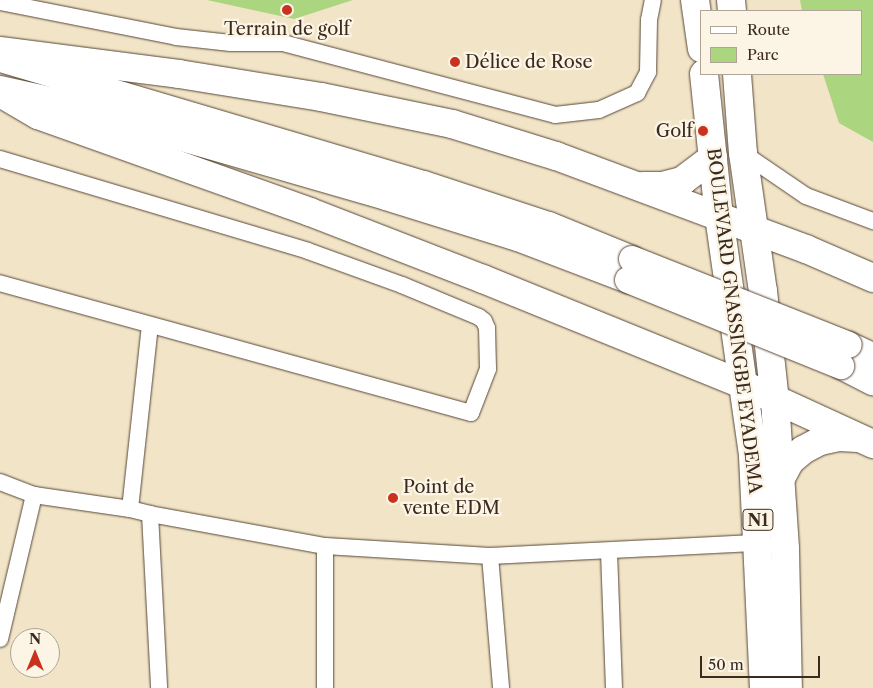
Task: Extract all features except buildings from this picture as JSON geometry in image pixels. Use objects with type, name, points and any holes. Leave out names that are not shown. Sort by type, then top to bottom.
[{"type":"highway","points":[[695,0],[700,36]]},
{"type":"highway","points":[[0,51],[198,77],[321,97],[452,124],[556,156],[755,230],[873,278]]},
{"type":"highway","name":"BOULEVARD GNASSINGBE EYADEMA","points":[[704,75],[718,216],[753,456],[759,543],[764,688]]},
{"type":"highway","name":"BOULEVARD GNASSINGBE EYADEMA","points":[[737,75],[743,153],[755,230],[775,401],[781,478],[788,688]]},
{"type":"highway","points":[[0,93],[38,114],[358,230],[744,385],[775,401],[867,441]]},
{"type":"highway","points":[[636,186],[662,186],[682,181],[713,158]]},
{"type":"highway","points":[[781,478],[790,461],[803,450],[820,441],[839,437],[867,441]]},
{"type":"main road","points":[[0,58],[424,184],[549,225],[630,269],[845,356],[873,382]]},
{"type":"main road","points":[[0,88],[386,197],[518,238],[630,269]]},
{"type":"main road","points":[[845,356],[873,356]]},
{"type":"street","points":[[0,2],[176,37],[231,43],[284,43],[555,115],[599,110],[637,93],[648,72],[649,20],[653,0]]},
{"type":"street","points":[[743,153],[806,196],[873,221]]},
{"type":"street","points":[[0,160],[308,251],[402,285],[479,317],[484,321],[487,328],[488,369],[471,413],[0,283]]},
{"type":"street","points":[[130,508],[150,325]]},
{"type":"street","points":[[0,482],[34,494],[130,508],[150,514],[325,546],[490,556],[609,552],[759,543]]},
{"type":"street","points":[[0,639],[34,494]]},
{"type":"street","points":[[150,514],[159,688]]},
{"type":"street","points":[[325,546],[325,688]]},
{"type":"street","points":[[609,552],[614,688]]},
{"type":"street","points":[[490,556],[502,688]]},
{"type":"green space","name":"Terrain de golf","points":[[207,0],[353,0],[294,19]]},
{"type":"green space","points":[[800,0],[873,0],[873,142],[839,123],[823,75],[863,75],[863,10],[802,10]]},
{"type":"place","name":"Terrain de golf","points":[[287,10]]},
{"type":"place","name":"Délice de Rose","points":[[455,62]]},
{"type":"place","name":"Golf","points":[[703,131]]},
{"type":"place","name":"Point de vente EDM","points":[[393,498]]}]
